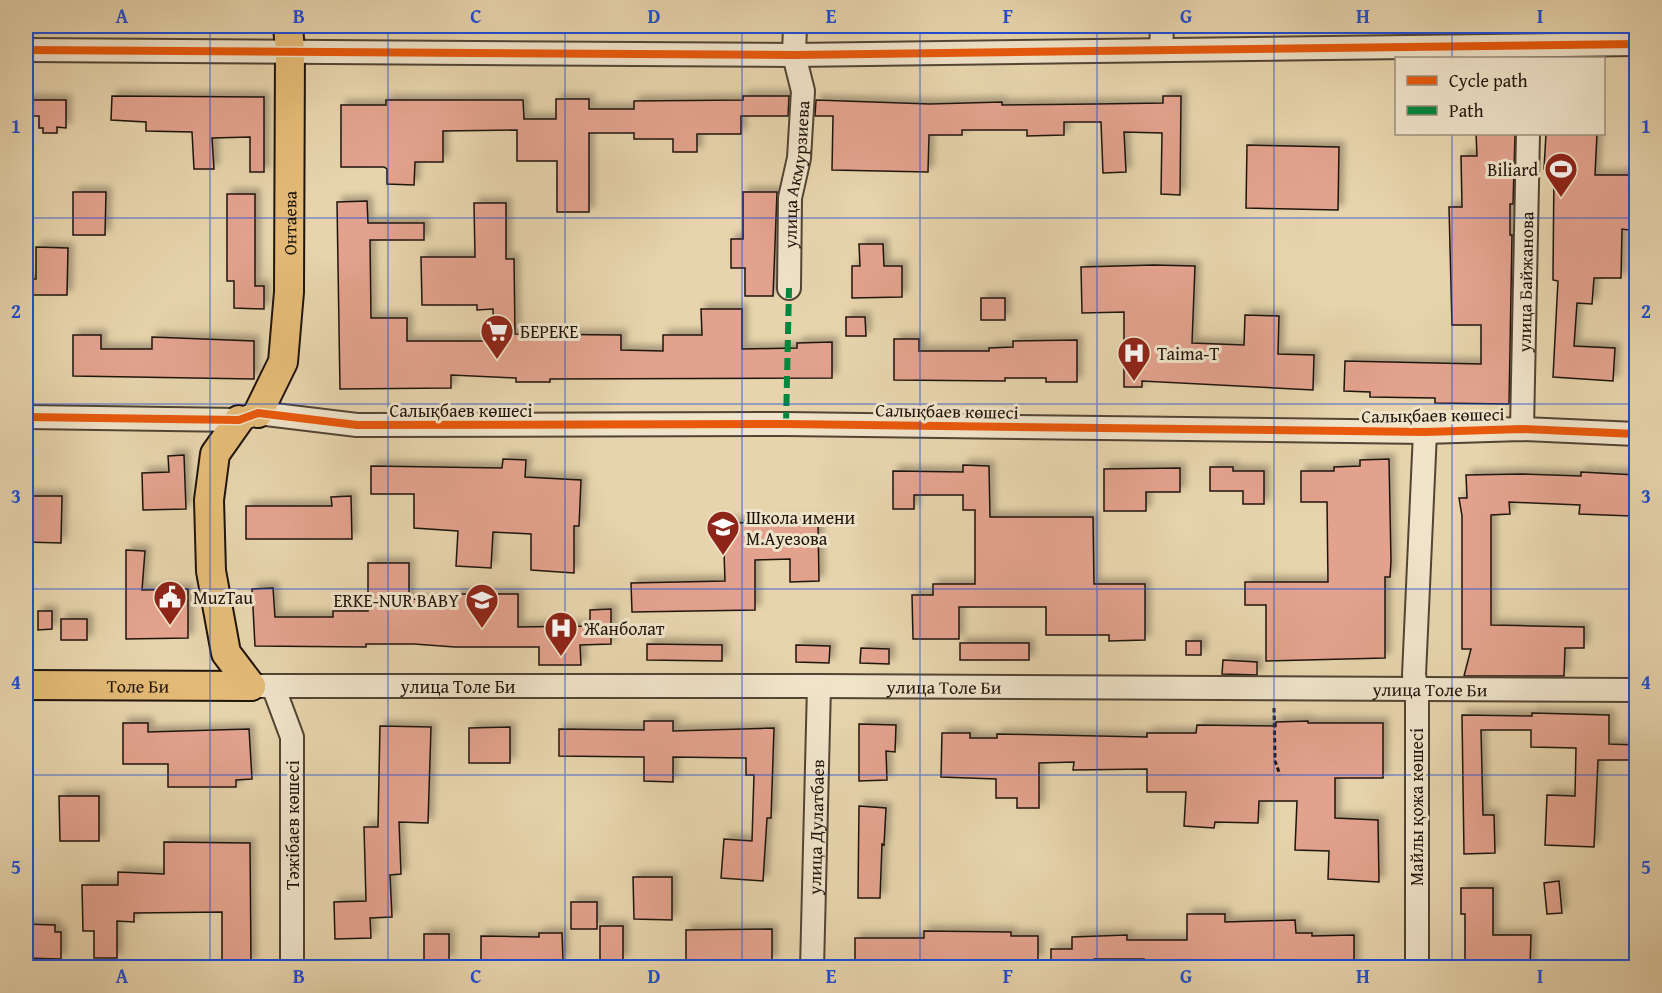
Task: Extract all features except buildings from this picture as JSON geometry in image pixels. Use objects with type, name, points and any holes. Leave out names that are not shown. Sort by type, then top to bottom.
[{"type":"main road","name":"Онтаева","points":[[262,686],[226,652],[211,571],[210,500],[215,454],[249,416],[283,362],[287,315],[289,38]]},
{"type":"main road","name":"Толе Би","points":[[26,685],[262,686]]},
{"type":"street","name":"улица Акмурзиева","points":[[789,288],[790,198],[799,158],[803,91],[794,55],[795,26]]},
{"type":"street","points":[[1161,50],[1162,26]]},
{"type":"street","points":[[26,50],[289,38],[794,55],[1524,42],[1636,44]]},
{"type":"street","name":"улица Байжанова","points":[[1522,429],[1528,135]]},
{"type":"street","name":"Салықбаев көшесі","points":[[26,417],[249,416],[357,425],[786,424],[1425,432],[1522,429],[1636,434]]},
{"type":"street","name":"Майлы қожа көшесі","points":[[1417,968],[1417,690],[1414,675],[1425,432]]},
{"type":"street","name":"улица Толе Би","points":[[262,686],[1636,690]]},
{"type":"street","name":"Тәжібаев көшесі","points":[[262,686],[292,736],[292,968]]},
{"type":"street","name":"улица Дулатбаев","points":[[812,968],[819,686]]},
{"type":"path","points":[[1273,689],[1275,760],[1280,775]]},
{"type":"marked path","points":[[786,424],[789,288]]},
{"type":"cycle path","points":[[26,50],[794,55],[1636,44]]},
{"type":"cycle path","points":[[26,417],[239,420],[258,413],[357,425],[786,424],[1425,432],[1522,429],[1636,434]]},
{"type":"place","name":"Biliard","points":[[1561,198]]},
{"type":"place","name":"БЕРЕКЕ","points":[[497,360]]},
{"type":"place","name":"Taima-T","points":[[1134,382]]},
{"type":"place","name":"Школа имени М.Ауезова","points":[[723,556]]},
{"type":"place","name":"MuzTau","points":[[170,626]]},
{"type":"place","name":"ERKE-NUR BABY","points":[[482,629]]},
{"type":"place","name":"Жанболат","points":[[561,657]]}]
